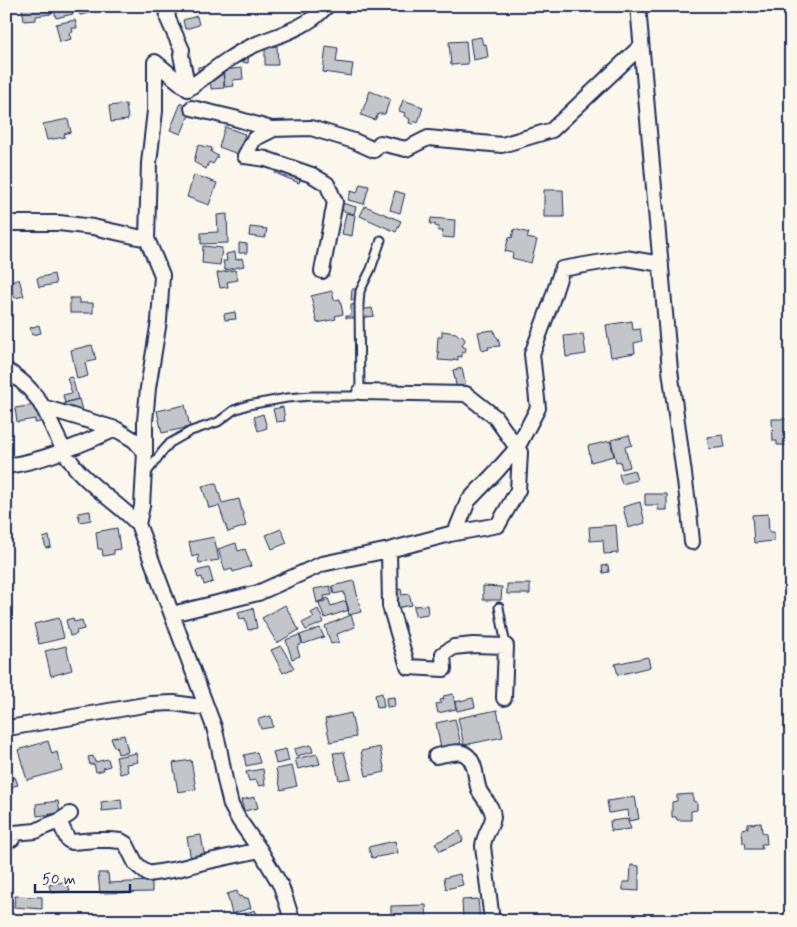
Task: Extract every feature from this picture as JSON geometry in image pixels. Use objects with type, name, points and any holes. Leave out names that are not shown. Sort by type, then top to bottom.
[{"type":"street","points":[[166,6],[168,19],[182,50],[181,54],[188,89]]},
{"type":"street","points":[[188,89],[228,59],[252,46],[313,19],[326,6]]},
{"type":"street","points":[[638,6],[670,370],[692,542]]},
{"type":"street","points":[[192,108],[274,129],[311,128],[354,141],[374,150],[380,143],[406,149],[428,138],[502,144],[552,130],[641,46]]},
{"type":"street","points":[[138,524],[142,506],[148,388],[159,321],[162,275],[147,239],[149,163],[155,111],[155,62],[188,89]]},
{"type":"street","points":[[274,129],[254,139],[245,156],[266,159],[312,175],[327,184],[335,202],[322,271]]},
{"type":"street","points":[[6,223],[22,222],[85,226],[147,239]]},
{"type":"street","points":[[456,533],[468,501],[517,448],[538,408],[532,354],[562,269],[625,258],[661,264]]},
{"type":"street","points":[[6,370],[14,375],[42,406],[74,466],[89,482],[138,524],[214,726],[230,805],[281,886],[292,921]]},
{"type":"street","points":[[172,614],[258,593],[322,564],[498,525],[518,490],[520,452],[495,417],[466,394],[360,392]]},
{"type":"street","points":[[42,406],[116,429],[134,440],[145,452]]},
{"type":"street","points":[[6,466],[28,462],[65,451],[116,429]]},
{"type":"street","points":[[389,550],[390,606],[408,667],[444,669],[443,654],[454,647],[473,645],[506,646],[504,698]]},
{"type":"street","points":[[6,727],[150,704],[174,703],[208,708]]},
{"type":"street","points":[[436,756],[460,752],[469,756],[480,792],[488,801],[492,812],[492,821],[484,838],[483,846],[492,921]]},
{"type":"street","points":[[6,841],[12,839],[14,833],[36,831],[65,818],[68,840],[72,842],[121,841],[126,844],[136,864],[148,874],[260,850]]},
{"type":"lane","points":[[143,478],[170,443],[191,431],[218,422],[234,410],[248,405],[287,398],[357,395],[360,392],[360,291],[372,269],[382,240]]},
{"type":"lane","points":[[499,607],[506,646]]},
{"type":"building","points":[[22,6],[51,6],[51,14],[36,16],[36,20],[24,21]]},
{"type":"building","points":[[53,6],[71,6],[73,14],[56,18]]},
{"type":"building","points":[[78,6],[88,6],[89,13],[80,15]]},
{"type":"building","points":[[197,16],[199,25],[185,29],[183,20]]},
{"type":"building","points":[[75,20],[77,28],[72,28],[73,32],[69,33],[71,39],[60,42],[56,24]]},
{"type":"building","points":[[481,37],[483,45],[486,44],[488,57],[473,60],[470,39]]},
{"type":"building","points":[[466,41],[468,64],[451,65],[449,42]]},
{"type":"building","points":[[277,46],[278,65],[265,65],[265,47]]},
{"type":"building","points":[[326,46],[338,48],[336,62],[353,64],[351,76],[323,72]]},
{"type":"building","points":[[231,49],[249,50],[248,63],[230,61]]},
{"type":"building","points":[[223,65],[224,88],[211,89],[210,74],[198,75],[198,67]]},
{"type":"building","points":[[242,68],[243,79],[233,80],[234,86],[225,87],[223,70]]},
{"type":"building","points":[[370,91],[390,99],[385,114],[378,114],[375,120],[361,115]]},
{"type":"building","points":[[403,100],[423,107],[418,123],[414,121],[413,124],[409,123],[410,119],[404,116],[405,113],[399,111]]},
{"type":"building","points":[[181,103],[192,108],[181,134],[170,130]]},
{"type":"building","points":[[126,104],[128,120],[111,122],[109,106]]},
{"type":"building","points":[[68,119],[71,132],[64,134],[65,137],[47,140],[43,124]]},
{"type":"building","points":[[225,127],[245,134],[238,154],[219,147]]},
{"type":"building","points":[[198,145],[212,148],[211,152],[218,156],[213,164],[209,162],[206,169],[194,162]]},
{"type":"building","points":[[279,164],[302,174],[299,183],[275,173]]},
{"type":"building","points":[[194,175],[217,183],[209,205],[187,197]]},
{"type":"building","points":[[360,184],[369,186],[364,204],[348,200],[351,191],[357,193]]},
{"type":"building","points":[[544,190],[563,190],[564,217],[544,217]]},
{"type":"building","points":[[395,191],[405,194],[400,213],[390,210]]},
{"type":"building","points":[[342,203],[356,207],[354,214],[340,210]]},
{"type":"building","points":[[365,206],[401,221],[396,232],[360,216]]},
{"type":"building","points":[[346,213],[355,215],[352,236],[342,234]]},
{"type":"building","points":[[227,214],[228,243],[201,244],[201,233],[218,232],[217,215]]},
{"type":"building","points":[[431,218],[455,220],[454,238],[442,237],[443,231],[438,231],[439,227],[435,226],[435,224],[430,224]]},
{"type":"building","points":[[250,227],[267,229],[265,238],[249,236]]},
{"type":"building","points":[[514,229],[529,233],[527,238],[537,240],[531,263],[512,258],[513,253],[505,251],[509,237],[512,238]]},
{"type":"building","points":[[239,243],[247,244],[247,253],[239,253]]},
{"type":"building","points":[[203,246],[222,248],[220,265],[202,263]]},
{"type":"building","points":[[235,252],[236,260],[242,258],[244,266],[225,270],[223,261],[227,261],[226,254]]},
{"type":"building","points":[[235,270],[238,280],[227,282],[228,287],[220,288],[217,273]]},
{"type":"building","points":[[54,274],[56,284],[39,287],[37,278]]},
{"type":"building","points":[[19,279],[24,296],[15,298],[12,292],[6,293],[6,284]]},
{"type":"building","points":[[352,289],[356,289],[355,300],[351,300]]},
{"type":"building","points":[[332,291],[334,300],[340,299],[343,314],[335,316],[336,319],[317,323],[311,296]]},
{"type":"building","points":[[70,298],[79,298],[79,303],[93,303],[93,313],[70,313]]},
{"type":"building","points":[[358,304],[358,318],[346,318],[346,316],[351,316],[351,305]]},
{"type":"building","points":[[372,308],[374,316],[360,318],[359,310]]},
{"type":"building","points":[[235,312],[236,319],[225,320],[224,314]]},
{"type":"building","points":[[632,321],[633,330],[640,329],[642,341],[634,343],[635,353],[611,357],[606,325]]},
{"type":"building","points":[[39,325],[41,333],[32,335],[30,328]]},
{"type":"building","points":[[494,330],[500,346],[488,347],[489,349],[482,351],[478,332]]},
{"type":"building","points":[[442,331],[456,333],[460,337],[462,335],[465,340],[462,346],[466,348],[465,353],[462,352],[462,357],[458,356],[458,360],[438,360],[438,337],[442,337]]},
{"type":"building","points":[[583,334],[586,354],[566,357],[564,336]]},
{"type":"building","points":[[92,345],[96,360],[85,363],[88,376],[77,379],[71,350]]},
{"type":"building","points":[[462,368],[466,388],[457,390],[453,370]]},
{"type":"building","points":[[72,377],[78,399],[65,403],[63,395],[72,393],[67,378]]},
{"type":"building","points":[[79,399],[83,414],[77,415],[75,409],[66,411],[64,403]]},
{"type":"building","points":[[41,404],[44,421],[35,423],[35,419],[17,422],[15,408]]},
{"type":"building","points":[[185,405],[190,427],[162,433],[157,411]]},
{"type":"building","points":[[283,407],[285,421],[276,422],[273,409]]},
{"type":"building","points":[[263,414],[267,428],[258,431],[254,417]]},
{"type":"building","points":[[772,419],[791,419],[791,445],[777,445],[777,441],[773,441]]},
{"type":"building","points":[[629,435],[632,445],[625,447],[630,467],[622,469],[620,461],[616,462],[611,440]]},
{"type":"building","points":[[723,435],[725,447],[709,449],[707,437]]},
{"type":"building","points":[[610,441],[614,456],[591,462],[588,446]]},
{"type":"building","points":[[634,470],[637,480],[622,484],[619,474]]},
{"type":"building","points":[[216,483],[222,503],[239,499],[246,526],[228,532],[219,506],[209,508],[202,486]]},
{"type":"building","points":[[645,494],[667,494],[667,510],[658,510],[658,505],[645,505]]},
{"type":"building","points":[[640,502],[645,523],[628,528],[623,507]]},
{"type":"building","points":[[90,511],[91,520],[80,522],[78,513]]},
{"type":"building","points":[[768,514],[769,532],[774,532],[774,541],[754,543],[752,515]]},
{"type":"building","points":[[616,525],[618,553],[604,554],[603,540],[590,541],[589,527]]},
{"type":"building","points":[[117,528],[120,549],[114,550],[114,554],[103,556],[102,549],[98,549],[96,532]]},
{"type":"building","points":[[281,529],[287,543],[272,549],[266,535]]},
{"type":"building","points":[[49,536],[51,547],[46,548],[43,538]]},
{"type":"building","points":[[791,536],[791,545],[787,545],[787,537]]},
{"type":"building","points":[[214,537],[219,560],[199,563],[198,555],[192,557],[189,542]]},
{"type":"building","points":[[236,543],[238,551],[245,549],[251,566],[233,572],[232,569],[225,571],[218,549]]},
{"type":"building","points":[[608,565],[609,572],[603,573],[602,566]]},
{"type":"building","points":[[209,568],[213,582],[204,585],[202,577],[198,578],[196,571]]},
{"type":"building","points":[[354,581],[361,612],[349,615],[344,592],[334,594],[332,586]]},
{"type":"building","points":[[507,584],[530,584],[530,594],[507,594]]},
{"type":"building","points":[[330,586],[332,595],[324,596],[325,601],[317,603],[314,589]]},
{"type":"building","points":[[483,586],[502,587],[501,600],[483,600]]},
{"type":"building","points":[[401,589],[402,595],[409,594],[412,605],[396,608],[392,591]]},
{"type":"building","points":[[328,598],[331,606],[346,601],[349,610],[325,618],[318,602]]},
{"type":"building","points":[[285,605],[299,630],[277,643],[262,618]]},
{"type":"building","points":[[427,605],[428,614],[415,616],[414,606]]},
{"type":"building","points":[[253,608],[257,628],[248,630],[245,618],[240,619],[238,612]]},
{"type":"building","points":[[318,609],[324,622],[306,630],[302,623],[314,617],[311,613]]},
{"type":"building","points":[[351,615],[355,627],[337,634],[339,642],[331,644],[325,626]]},
{"type":"building","points":[[59,618],[64,638],[39,644],[34,624]]},
{"type":"building","points":[[73,618],[74,622],[82,620],[84,629],[76,631],[77,634],[70,636],[66,620]]},
{"type":"building","points":[[320,628],[324,637],[303,644],[300,635]]},
{"type":"building","points":[[299,635],[302,643],[297,647],[300,656],[292,659],[286,640]]},
{"type":"building","points":[[66,646],[72,670],[51,676],[45,651]]},
{"type":"building","points":[[281,646],[294,668],[283,673],[271,650]]},
{"type":"building","points":[[648,657],[650,667],[618,675],[615,664]]},
{"type":"building","points":[[382,693],[384,707],[377,708],[375,695]]},
{"type":"building","points":[[453,694],[456,709],[438,713],[436,704],[441,703],[440,700],[444,699],[443,696]]},
{"type":"building","points":[[394,697],[395,706],[387,707],[386,698]]},
{"type":"building","points":[[473,698],[475,707],[457,711],[455,702]]},
{"type":"building","points":[[497,710],[503,737],[464,745],[458,718]]},
{"type":"building","points":[[351,713],[356,737],[330,742],[325,719]]},
{"type":"building","points":[[271,716],[273,727],[261,729],[258,719]]},
{"type":"building","points":[[455,719],[461,745],[441,749],[436,723]]},
{"type":"building","points":[[124,735],[128,752],[118,754],[111,738]]},
{"type":"building","points":[[48,741],[52,754],[57,752],[62,770],[27,780],[18,750]]},
{"type":"building","points":[[311,745],[313,752],[296,756],[294,749]]},
{"type":"building","points":[[380,747],[385,772],[366,776],[361,751]]},
{"type":"building","points":[[286,749],[289,761],[276,764],[273,752]]},
{"type":"building","points":[[257,752],[260,763],[246,766],[244,755]]},
{"type":"building","points":[[344,752],[351,778],[339,780],[333,753]]},
{"type":"building","points":[[136,753],[138,762],[126,764],[128,772],[120,774],[116,757]]},
{"type":"building","points":[[317,754],[320,764],[298,769],[295,759]]},
{"type":"building","points":[[93,756],[95,762],[108,759],[110,766],[96,772],[94,764],[90,765],[88,757]]},
{"type":"building","points":[[191,760],[196,789],[178,792],[173,763]]},
{"type":"building","points":[[292,766],[297,786],[281,790],[276,769]]},
{"type":"building","points":[[263,769],[265,785],[259,786],[256,780],[249,781],[246,772]]},
{"type":"building","points":[[15,777],[18,785],[6,788],[6,780]]},
{"type":"building","points":[[693,794],[693,801],[697,802],[697,810],[691,811],[691,820],[677,820],[676,817],[672,817],[672,802],[677,801],[677,795]]},
{"type":"building","points":[[255,797],[258,808],[244,811],[241,800]]},
{"type":"building","points":[[635,797],[639,819],[629,821],[628,810],[609,813],[607,801]]},
{"type":"building","points":[[121,799],[122,809],[102,811],[101,802]]},
{"type":"building","points":[[58,801],[60,813],[37,816],[36,804]]},
{"type":"building","points":[[627,819],[631,829],[611,831],[610,821]]},
{"type":"building","points":[[761,823],[762,832],[766,834],[767,844],[761,844],[762,849],[746,849],[745,842],[743,843],[742,829],[748,828],[748,824]]},
{"type":"building","points":[[460,831],[463,841],[440,851],[435,843]]},
{"type":"building","points":[[201,835],[205,858],[191,860],[187,837]]},
{"type":"building","points":[[395,841],[398,853],[372,858],[368,847]]},
{"type":"building","points":[[631,865],[639,866],[639,891],[623,890],[623,882],[630,882]]},
{"type":"building","points":[[98,873],[108,873],[109,883],[152,881],[152,892],[100,893]]},
{"type":"building","points":[[460,874],[463,885],[446,889],[444,878]]},
{"type":"building","points":[[67,881],[70,891],[51,893],[49,885]]},
{"type":"building","points":[[237,891],[239,897],[242,896],[243,899],[248,898],[251,908],[232,914],[227,894]]},
{"type":"building","points":[[15,896],[42,897],[42,909],[14,907]]},
{"type":"building","points":[[478,899],[480,921],[463,921],[462,900]]},
{"type":"building","points":[[426,905],[427,921],[391,921],[391,906]]},
{"type":"building","points":[[255,910],[260,921],[233,921],[232,918]]}]
